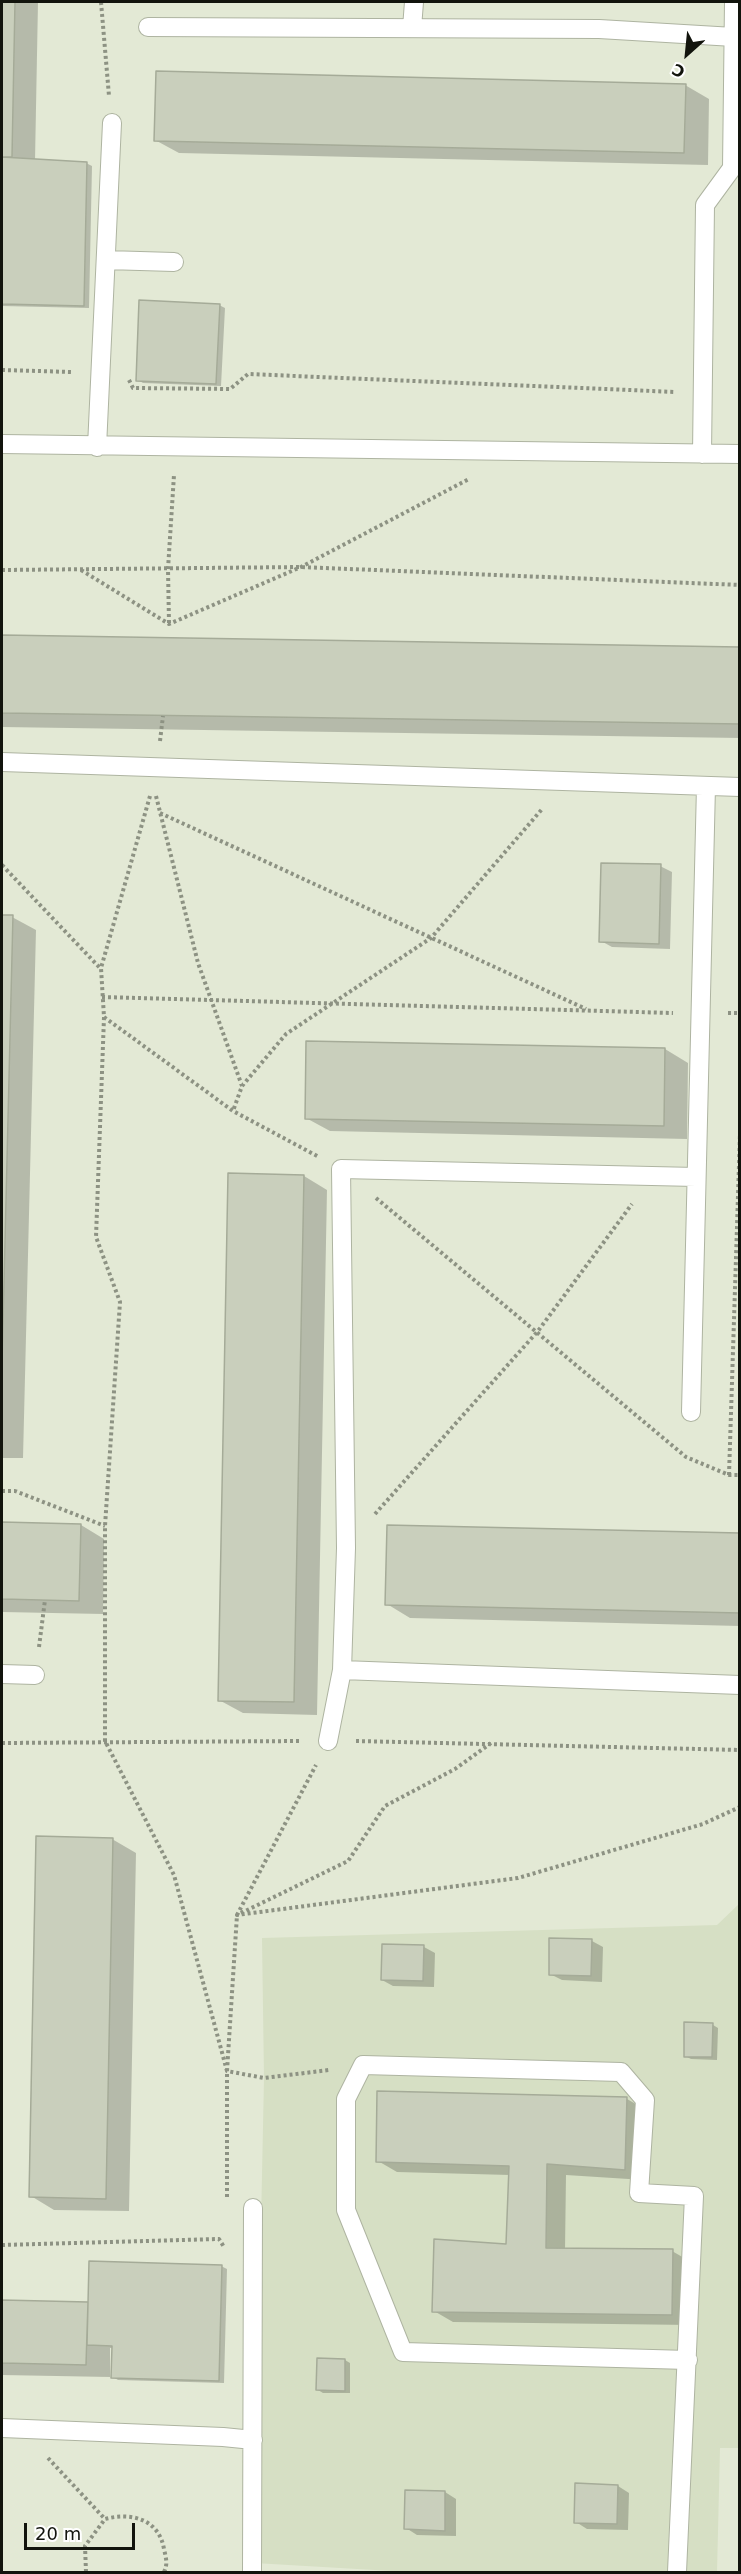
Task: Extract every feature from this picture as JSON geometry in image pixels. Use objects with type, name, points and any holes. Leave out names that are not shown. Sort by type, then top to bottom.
[{"type":"lane","points":[[412,28],[414,2]]},
{"type":"lane","points":[[702,454],[705,205],[732,168],[735,2]]},
{"type":"lane","points":[[148,27],[599,29],[734,37]]},
{"type":"lane","points":[[97,447],[112,123]]},
{"type":"lane","points":[[106,260],[174,262]]},
{"type":"lane","points":[[2,444],[740,454]]},
{"type":"lane","points":[[2,762],[740,788]]},
{"type":"lane","points":[[692,1412],[706,786]]},
{"type":"lane","points":[[328,1741],[342,1670],[346,1548],[341,1169],[696,1177]]},
{"type":"lane","points":[[342,1670],[740,1685]]},
{"type":"lane","points":[[2,1674],[35,1675]]},
{"type":"lane","points":[[677,2572],[688,2360],[694,2196],[639,2193],[645,2100],[621,2072],[363,2065],[346,2098],[346,2210],[403,2352],[688,2360]]},
{"type":"lane","points":[[252,2572],[253,2208]]},
{"type":"lane","points":[[2,2428],[253,2440]]},
{"type":"path","points":[[100,2],[112,123]]},
{"type":"path","points":[[2,370],[81,372]]},
{"type":"path","points":[[126,374],[133,388],[230,388],[248,374],[703,393]]},
{"type":"path","points":[[169,624],[168,569],[176,447]]},
{"type":"path","points":[[169,624],[301,567],[478,474]]},
{"type":"path","points":[[2,570],[301,567],[740,585]]},
{"type":"path","points":[[79,570],[169,624]]},
{"type":"path","points":[[156,768],[163,716]]},
{"type":"path","points":[[233,1110],[242,1086],[286,1034],[431,938],[566,782]]},
{"type":"path","points":[[227,2071],[174,1875],[105,1741],[105,1526],[120,1302],[96,1237],[104,1017],[101,968],[153,786],[198,963],[242,1086]]},
{"type":"path","points":[[160,813],[589,1011]]},
{"type":"path","points":[[2,865],[101,968]]},
{"type":"path","points":[[102,997],[700,1014],[740,1013]]},
{"type":"path","points":[[104,1017],[233,1110],[341,1169],[538,1331],[686,1457],[729,1475],[740,1475]]},
{"type":"path","points":[[729,1475],[740,1134]]},
{"type":"path","points":[[346,1548],[538,1331],[651,1176]]},
{"type":"path","points":[[2,1491],[15,1491],[105,1526]]},
{"type":"path","points":[[35,1675],[45,1600]]},
{"type":"path","points":[[227,2208],[227,2071],[237,1915],[328,1741]]},
{"type":"path","points":[[2,1743],[328,1741],[740,1750]]},
{"type":"path","points":[[237,1915],[348,1861],[385,1806],[454,1769],[491,1743]]},
{"type":"path","points":[[237,1915],[518,1878],[703,1824],[740,1807]]},
{"type":"path","points":[[227,2071],[264,2078],[363,2065]]},
{"type":"path","points":[[2,2245],[219,2239],[228,2254],[227,2243]]},
{"type":"path","points":[[22,2429],[105,2519]]},
{"type":"path","points":[[86,2572],[85,2546],[105,2519],[120,2515],[144,2519],[162,2536],[167,2565],[164,2572]]},
{"type":"shaded area","points":[[739,1904],[740,2448],[720,2448],[717,2572],[409,2572],[254,2563],[264,2078],[262,1938],[717,1925]]},
{"type":"building","points":[[2,2],[15,2],[12,157],[2,157]]},
{"type":"building","points":[[156,71],[686,84],[684,153],[154,141]]},
{"type":"building","points":[[2,157],[87,162],[84,306],[2,304]]},
{"type":"building","points":[[139,300],[220,304],[216,384],[136,381]]},
{"type":"building","points":[[2,635],[740,647],[740,724],[2,713]]},
{"type":"building","points":[[601,863],[661,864],[659,944],[599,942]]},
{"type":"building","points":[[2,915],[13,915],[2,1365]]},
{"type":"building","points":[[306,1041],[665,1048],[664,1126],[305,1119]]},
{"type":"building","points":[[228,1173],[304,1175],[294,1702],[218,1701]]},
{"type":"building","points":[[2,1522],[81,1524],[79,1601],[2,1599]]},
{"type":"building","points":[[387,1525],[740,1533],[740,1613],[385,1605]]},
{"type":"building","points":[[36,1836],[113,1838],[106,2199],[29,2197]]},
{"type":"building","points":[[549,1938],[592,1939],[591,1976],[549,1975]]},
{"type":"building","points":[[382,1944],[424,1945],[423,1981],[381,1980]]},
{"type":"building","points":[[684,2022],[713,2023],[712,2057],[684,2057]]},
{"type":"building","points":[[377,2091],[627,2097],[625,2170],[547,2164],[546,2248],[673,2249],[672,2315],[432,2312],[434,2239],[506,2244],[509,2166],[376,2162]]},
{"type":"building","points":[[89,2261],[222,2265],[219,2381],[111,2378],[112,2346],[87,2345]]},
{"type":"building","points":[[2,2300],[88,2302],[86,2365],[2,2363]]},
{"type":"building","points":[[317,2358],[345,2359],[345,2391],[316,2390]]},
{"type":"building","points":[[575,2483],[618,2485],[617,2524],[574,2523]]},
{"type":"building","points":[[405,2490],[445,2491],[445,2531],[404,2529]]}]
